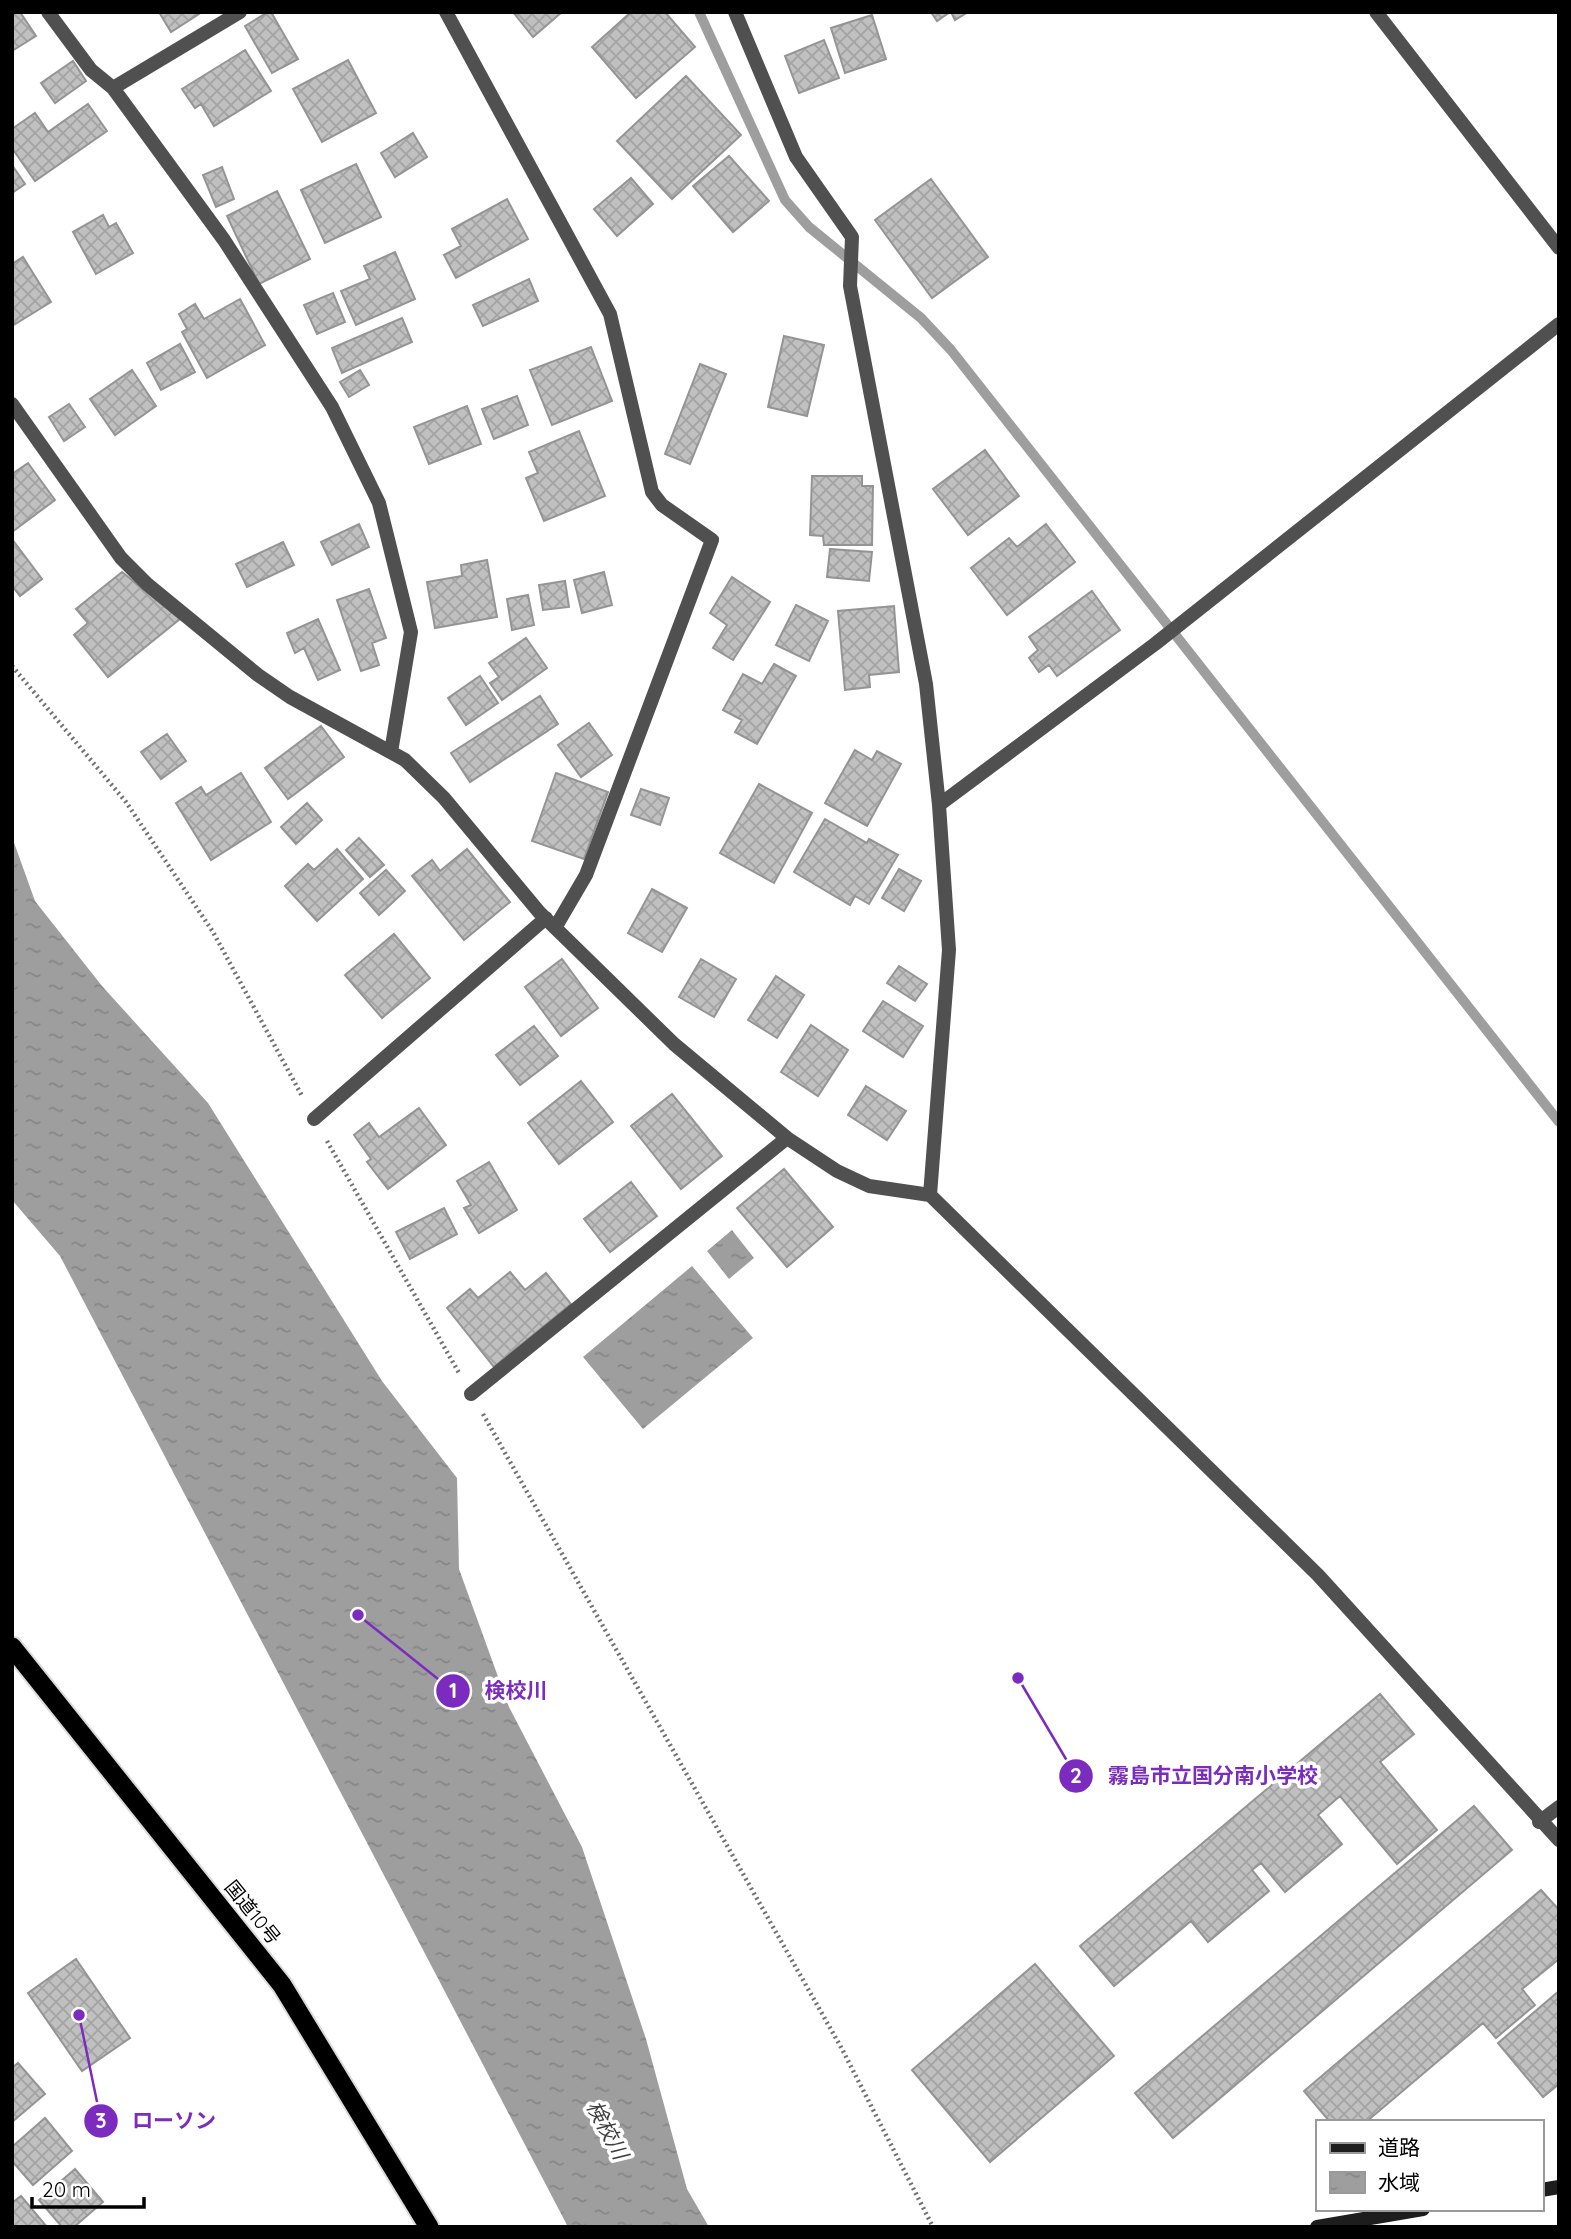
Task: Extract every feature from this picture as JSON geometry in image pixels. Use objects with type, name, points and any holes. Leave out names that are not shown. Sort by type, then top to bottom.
[{"type":"highway","name":"国道10号","points":[[12,1647],[282,1985],[429,2227]]},
{"type":"main road","points":[[1317,2227],[1411,2211]]},
{"type":"street","points":[[48,12],[91,70],[113,88],[224,240],[332,407],[379,503],[411,632],[391,752]]},
{"type":"street","points":[[113,88],[240,12]]},
{"type":"street","points":[[314,1119],[550,923],[586,874],[712,540],[662,505],[652,492],[610,314],[446,12]]},
{"type":"street","points":[[735,12],[796,157],[852,237],[850,286],[926,684],[939,805],[948,950],[930,1195]]},
{"type":"street","points":[[1376,12],[1559,248]]},
{"type":"street","points":[[939,805],[1155,644],[1559,324]]},
{"type":"street","points":[[12,404],[121,558],[147,584],[258,675],[405,760],[444,798],[550,923],[674,1044],[787,1138],[852,1180],[894,1191],[930,1195],[1318,1575],[1539,1822],[1559,1840]]},
{"type":"street","points":[[471,1394],[787,1138]]},
{"type":"street","points":[[1539,1822],[1559,1807]]},
{"type":"path","points":[[12,666],[126,802],[213,932],[314,1119],[842,2049],[933,2227]]},
{"type":"water","points":[[12,837],[35,901],[102,986],[208,1103],[382,1381],[457,1478],[459,1569],[509,1707],[582,1847],[646,2039],[687,2189],[709,2227],[568,2227],[60,1256],[12,1200]]},
{"type":"water","points":[[732,1230],[754,1258],[729,1279],[707,1251]]},
{"type":"water","points":[[692,1266],[753,1338],[643,1429],[583,1357]]},
{"type":"building","points":[[20,12],[36,36],[12,51],[12,14]]},
{"type":"building","points":[[159,12],[202,12],[171,32]]},
{"type":"building","points":[[271,12],[298,59],[272,73],[245,26]]},
{"type":"building","points":[[513,12],[562,12],[533,37]]},
{"type":"building","points":[[631,12],[665,12],[695,47],[636,98],[592,47]]},
{"type":"building","points":[[931,12],[950,12],[937,21]]},
{"type":"building","points":[[951,12],[968,12],[955,20]]},
{"type":"building","points":[[872,15],[886,59],[845,73],[831,28]]},
{"type":"building","points":[[824,40],[839,78],[799,93],[785,56]]},
{"type":"building","points":[[245,50],[271,91],[214,126],[201,104],[195,108],[182,89]]},
{"type":"building","points":[[348,60],[376,113],[322,142],[293,89]]},
{"type":"building","points":[[73,61],[86,81],[55,103],[41,83]]},
{"type":"building","points":[[686,76],[741,135],[672,199],[617,141]]},
{"type":"building","points":[[88,104],[107,131],[35,181],[12,148],[12,129],[35,113],[48,132]]},
{"type":"building","points":[[413,133],[427,157],[395,177],[381,153]]},
{"type":"building","points":[[729,156],[769,201],[733,232],[693,186]]},
{"type":"building","points":[[356,164],[381,217],[325,243],[301,190]]},
{"type":"building","points":[[12,165],[25,184],[12,193]]},
{"type":"building","points":[[222,167],[234,199],[216,207],[203,175]]},
{"type":"building","points":[[631,178],[653,204],[617,236],[594,209]]},
{"type":"building","points":[[931,179],[988,257],[932,298],[875,220]]},
{"type":"building","points":[[277,191],[310,259],[259,284],[227,216]]},
{"type":"building","points":[[507,199],[528,239],[456,278],[444,255],[461,246],[452,229]]},
{"type":"building","points":[[103,215],[109,227],[116,223],[133,253],[96,274],[73,232]]},
{"type":"building","points":[[395,252],[415,299],[356,325],[341,291],[370,279],[364,266]]},
{"type":"building","points":[[23,257],[51,302],[12,326],[12,264]]},
{"type":"building","points":[[529,279],[538,301],[483,326],[473,305]]},
{"type":"building","points":[[333,293],[345,322],[317,334],[304,305]]},
{"type":"building","points":[[240,299],[265,345],[207,378],[182,332],[187,329],[179,314],[195,304],[204,319]]},
{"type":"building","points":[[402,318],[412,342],[342,373],[332,348]]},
{"type":"building","points":[[784,336],[824,345],[807,416],[768,407]]},
{"type":"building","points":[[180,344],[195,372],[161,390],[147,363]]},
{"type":"building","points":[[591,347],[612,401],[552,425],[530,370]]},
{"type":"building","points":[[700,364],[726,374],[690,464],[665,454]]},
{"type":"building","points":[[132,370],[156,406],[115,435],[90,399]]},
{"type":"building","points":[[360,370],[369,385],[349,397],[340,382]]},
{"type":"building","points":[[517,396],[528,425],[494,439],[482,409]]},
{"type":"building","points":[[69,404],[85,427],[64,441],[49,417]]},
{"type":"building","points":[[467,406],[481,444],[429,464],[414,427]]},
{"type":"building","points":[[579,431],[605,496],[544,521],[526,478],[538,473],[529,452]]},
{"type":"building","points":[[985,450],[1019,496],[968,535],[933,489]]},
{"type":"building","points":[[28,463],[55,500],[12,532],[12,474]]},
{"type":"building","points":[[812,476],[862,476],[862,486],[873,486],[872,545],[824,545],[823,536],[810,535]]},
{"type":"building","points":[[359,524],[369,547],[332,565],[321,542]]},
{"type":"building","points":[[1046,524],[1075,562],[1007,615],[971,568],[1009,538],[1017,547]]},
{"type":"building","points":[[12,539],[42,579],[20,596],[12,586]]},
{"type":"building","points":[[283,542],[294,565],[247,587],[236,564]]},
{"type":"building","points":[[830,549],[872,552],[869,581],[827,577]]},
{"type":"building","points":[[487,560],[497,617],[435,628],[427,582],[462,576],[461,565]]},
{"type":"building","points":[[122,572],[180,619],[108,677],[74,635],[88,623],[76,609]]},
{"type":"building","points":[[604,572],[612,605],[582,613],[574,580]]},
{"type":"building","points":[[732,577],[770,602],[733,660],[713,648],[727,625],[710,613]]},
{"type":"building","points":[[565,581],[569,607],[543,610],[539,585]]},
{"type":"building","points":[[369,589],[386,638],[372,643],[379,665],[361,671],[337,600]]},
{"type":"building","points":[[1092,591],[1120,630],[1057,676],[1049,665],[1039,672],[1029,658],[1038,650],[1029,637]]},
{"type":"building","points":[[528,595],[534,625],[512,630],[507,599]]},
{"type":"building","points":[[796,605],[828,621],[809,661],[776,645]]},
{"type":"building","points":[[894,606],[899,672],[869,675],[870,687],[845,690],[838,611]]},
{"type":"building","points":[[318,619],[340,670],[318,680],[304,648],[295,653],[287,633]]},
{"type":"building","points":[[526,638],[547,668],[502,700],[490,683],[499,677],[489,663]]},
{"type":"building","points":[[774,664],[796,676],[757,744],[735,732],[742,720],[723,710],[743,674],[762,684]]},
{"type":"building","points":[[480,676],[498,703],[466,725],[448,698]]},
{"type":"building","points":[[540,696],[558,724],[470,782],[451,753]]},
{"type":"building","points":[[589,723],[612,755],[581,777],[558,745]]},
{"type":"building","points":[[321,726],[344,757],[288,799],[265,768]]},
{"type":"building","points":[[167,734],[186,761],[161,779],[141,752]]},
{"type":"building","points":[[855,750],[872,760],[877,751],[901,764],[867,826],[825,803]]},
{"type":"building","points":[[241,773],[271,822],[211,860],[176,803],[201,787],[206,795]]},
{"type":"building","points":[[556,773],[608,792],[584,859],[532,841]]},
{"type":"building","points":[[759,784],[812,813],[774,883],[720,853]]},
{"type":"building","points":[[641,789],[669,798],[660,825],[631,815]]},
{"type":"building","points":[[307,803],[322,820],[296,844],[281,827]]},
{"type":"building","points":[[825,819],[867,843],[869,839],[898,855],[869,904],[855,896],[850,905],[794,872]]},
{"type":"building","points":[[359,838],[384,865],[370,877],[346,850]]},
{"type":"building","points":[[337,849],[363,879],[317,921],[285,886],[308,864],[314,870]]},
{"type":"building","points":[[467,849],[510,902],[464,940],[412,876],[432,860],[440,871]]},
{"type":"building","points":[[899,869],[921,881],[904,911],[882,898]]},
{"type":"building","points":[[386,870],[405,891],[379,915],[360,893]]},
{"type":"building","points":[[652,889],[687,908],[662,952],[628,933]]},
{"type":"building","points":[[394,934],[430,978],[382,1018],[345,975]]},
{"type":"building","points":[[562,959],[598,1008],[561,1036],[525,987]]},
{"type":"building","points":[[701,959],[736,979],[714,1017],[679,997]]},
{"type":"building","points":[[899,966],[927,984],[915,1001],[887,983]]},
{"type":"building","points":[[776,976],[804,995],[777,1038],[748,1020]]},
{"type":"building","points":[[883,1001],[923,1026],[903,1057],[863,1031]]},
{"type":"building","points":[[811,1025],[848,1050],[818,1096],[781,1072]]},
{"type":"building","points":[[534,1026],[558,1056],[520,1085],[496,1055]]},
{"type":"building","points":[[581,1081],[613,1122],[559,1164],[528,1123]]},
{"type":"building","points":[[866,1086],[906,1111],[887,1140],[848,1115]]},
{"type":"building","points":[[672,1094],[722,1156],[681,1189],[631,1126]]},
{"type":"building","points":[[419,1108],[446,1145],[388,1189],[367,1162],[371,1159],[354,1135],[369,1123],[379,1137]]},
{"type":"building","points":[[489,1162],[517,1210],[479,1233],[464,1208],[471,1205],[457,1181]]},
{"type":"building","points":[[784,1169],[833,1227],[787,1267],[737,1208]]},
{"type":"building","points":[[631,1182],[657,1216],[610,1252],[584,1219]]},
{"type":"building","points":[[444,1208],[457,1234],[410,1259],[396,1232]]},
{"type":"building","points":[[510,1272],[525,1290],[546,1273],[571,1304],[494,1367],[447,1308],[470,1289],[478,1298]]},
{"type":"building","points":[[1380,1694],[1414,1734],[1380,1762],[1437,1830],[1397,1864],[1340,1796],[1318,1815],[1342,1844],[1285,1892],[1261,1863],[1252,1870],[1269,1891],[1208,1942],[1191,1921],[1114,1986],[1080,1946]]},
{"type":"building","points":[[1474,1806],[1512,1850],[1173,2138],[1135,2093]]},
{"type":"building","points":[[1541,1890],[1559,1910],[1559,1959],[1522,1989],[1535,2005],[1496,2038],[1483,2023],[1368,2120],[1328,2120],[1304,2091]]},
{"type":"building","points":[[76,1959],[130,2038],[82,2071],[28,1993]]},
{"type":"building","points":[[1035,1964],[1114,2056],[990,2162],[912,2070]]},
{"type":"building","points":[[1559,1991],[1559,2084],[1543,2097],[1498,2043]]},
{"type":"building","points":[[18,2063],[45,2094],[12,2122],[12,2068]]},
{"type":"building","points":[[45,2118],[72,2151],[33,2185],[12,2161],[12,2147]]},
{"type":"building","points":[[75,2169],[103,2202],[74,2227],[62,2227],[39,2200]]},
{"type":"building","points":[[21,2196],[47,2227],[13,2227],[12,2203]]},
{"type":"waterway","points":[[699,12],[785,200],[809,227],[921,318],[951,350],[1559,1122]]},
{"type":"place","name":"検校川","points":[[358,1615]]},
{"type":"place","name":"霧島市立国分南小学校","points":[[1018,1678]]},
{"type":"place","name":"ローソン","points":[[79,2015]]}]
